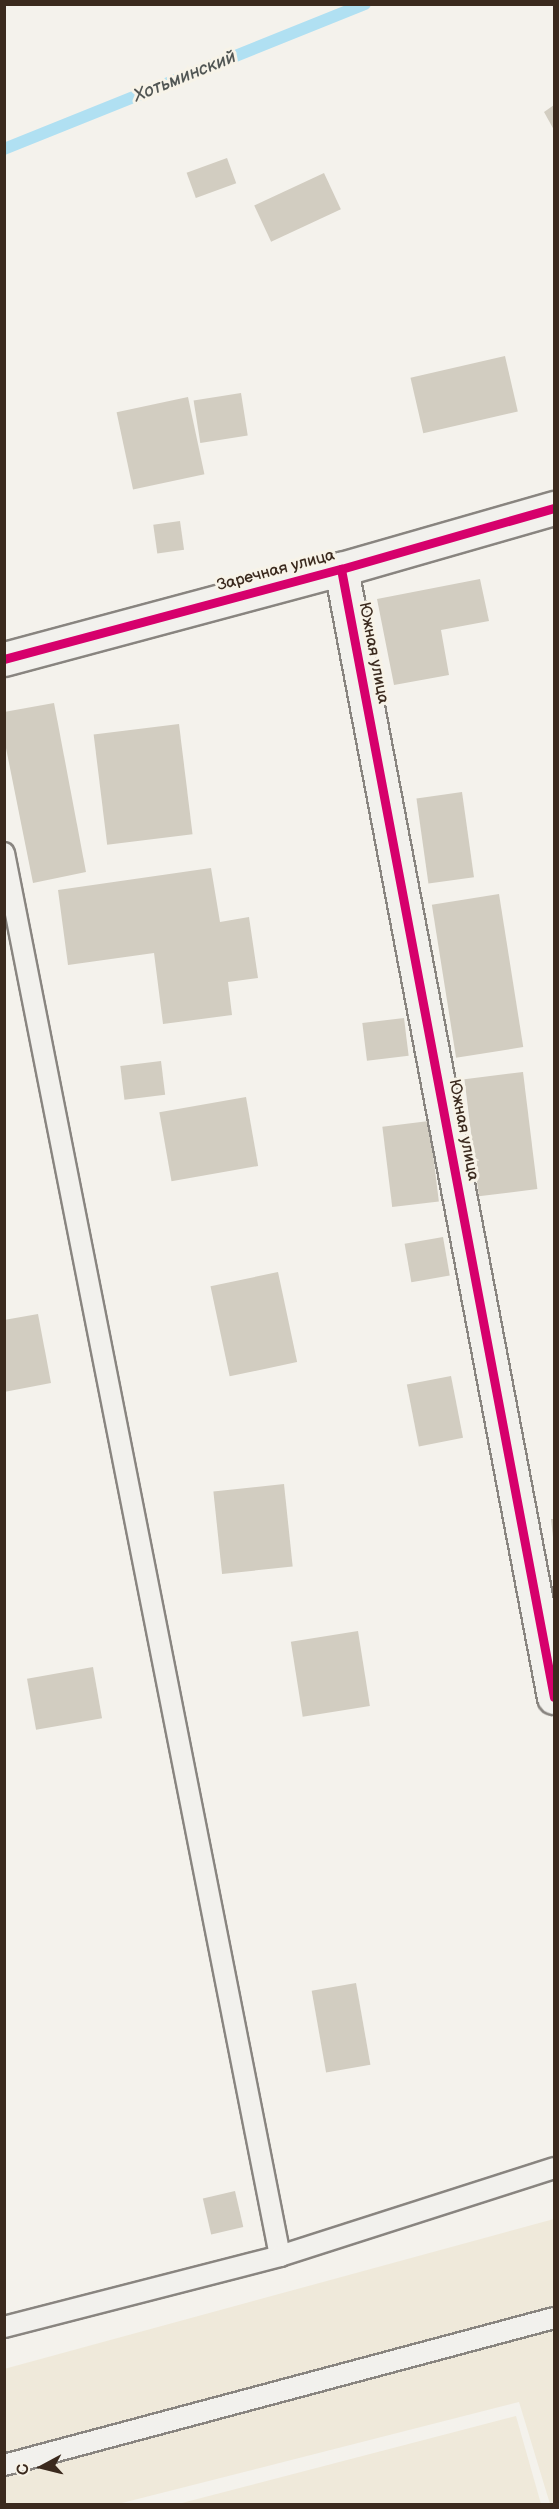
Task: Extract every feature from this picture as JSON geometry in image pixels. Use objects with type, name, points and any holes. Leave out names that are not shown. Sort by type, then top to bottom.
[{"type":"street","name":"Заречная улица","points":[[4,659],[342,569],[555,508]]},
{"type":"street","name":"Южная улица","points":[[342,569],[555,1697]]},
{"type":"lane","points":[[4,853],[280,2256]]},
{"type":"lane","points":[[4,2328],[280,2256],[555,2168]]},
{"type":"lane","points":[[4,2465],[555,2318]]},
{"type":"shaded area","points":[[554,2219],[554,2504],[550,2504],[519,2402],[118,2504],[5,2504],[4,2369]]},
{"type":"shaded area","points":[[516,2416],[541,2504],[178,2504]]},
{"type":"building","points":[[554,105],[554,130],[544,112]]},
{"type":"building","points":[[227,158],[236,183],[196,198],[187,173]]},
{"type":"building","points":[[324,173],[341,209],[271,242],[254,206]]},
{"type":"building","points":[[505,356],[518,412],[423,433],[410,378]]},
{"type":"building","points":[[241,393],[248,435],[200,443],[194,401]]},
{"type":"building","points":[[188,397],[204,474],[133,489],[117,412]]},
{"type":"building","points":[[180,521],[184,550],[157,553],[153,525]]},
{"type":"building","points":[[480,579],[489,621],[441,630],[449,675],[394,685],[377,599]]},
{"type":"building","points":[[54,703],[86,872],[33,883],[4,738],[4,712]]},
{"type":"building","points":[[179,724],[193,834],[107,845],[94,734]]},
{"type":"building","points":[[462,792],[474,877],[428,884],[416,798]]},
{"type":"building","points":[[211,868],[220,922],[249,917],[258,978],[228,982],[232,1015],[163,1024],[154,953],[68,965],[58,890]]},
{"type":"building","points":[[499,894],[523,1047],[456,1058],[432,905]]},
{"type":"building","points":[[404,1018],[409,1056],[367,1061],[362,1023]]},
{"type":"building","points":[[161,1061],[165,1095],[124,1100],[120,1066]]},
{"type":"building","points":[[523,1072],[537,1189],[479,1196],[464,1079]]},
{"type":"building","points":[[246,1097],[258,1166],[171,1181],[159,1112]]},
{"type":"building","points":[[429,1121],[439,1201],[392,1207],[382,1127]]},
{"type":"building","points":[[443,1237],[450,1275],[411,1282],[405,1244]]},
{"type":"building","points":[[278,1272],[297,1362],[230,1376],[211,1286]]},
{"type":"building","points":[[38,1314],[51,1383],[4,1392],[4,1320]]},
{"type":"building","points":[[451,1376],[463,1438],[419,1446],[407,1385]]},
{"type":"building","points":[[284,1484],[293,1567],[222,1574],[213,1491]]},
{"type":"building","points":[[551,1519],[554,1519],[554,1537],[553,1537]]},
{"type":"building","points":[[358,1631],[370,1706],[303,1717],[291,1642]]},
{"type":"building","points":[[93,1667],[102,1718],[36,1730],[27,1679]]},
{"type":"building","points":[[356,1983],[370,2065],[326,2073],[312,1991]]},
{"type":"building","points":[[235,2191],[243,2227],[211,2234],[203,2198]]},
{"type":"waterway","name":"Хотьминский","points":[[4,149],[365,4]]},
{"type":"cycle path","points":[[4,659],[341,569],[554,508]]},
{"type":"cycle path","points":[[341,569],[554,1697]]}]
